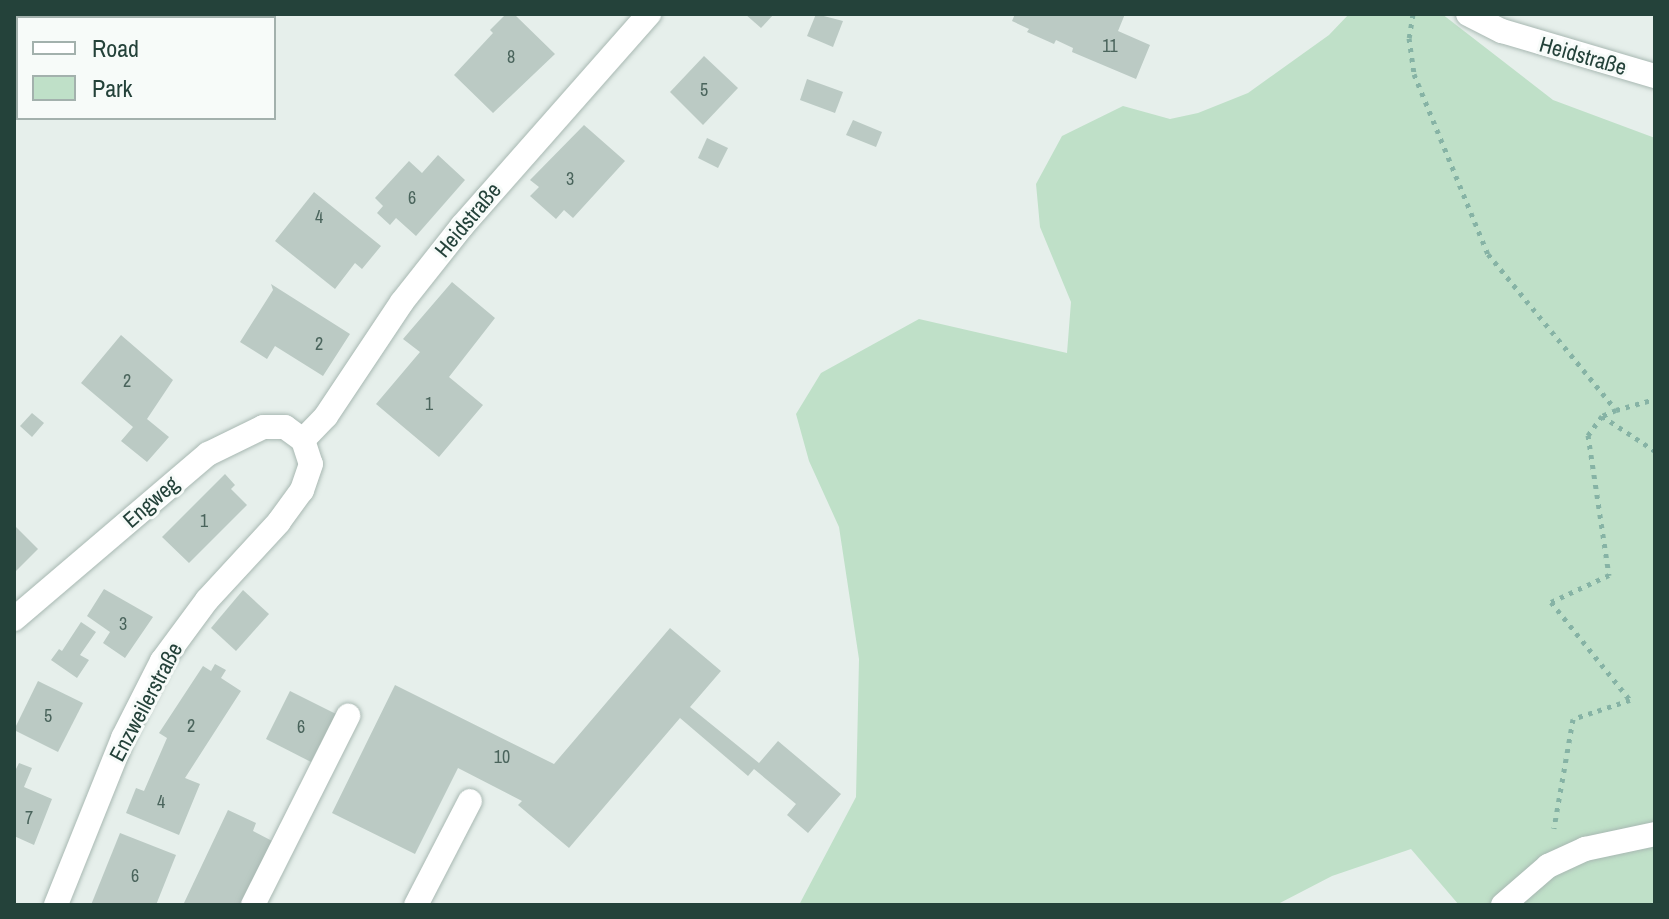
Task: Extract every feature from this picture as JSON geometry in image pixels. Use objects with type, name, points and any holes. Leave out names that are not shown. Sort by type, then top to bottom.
[{"type":"street","name":"Heidstraße","points":[[303,440],[326,416],[402,302],[462,226],[649,14]]},
{"type":"street","name":"Heidstraße","points":[[1468,14],[1502,31],[1655,76]]},
{"type":"street","name":"Engweg","points":[[14,619],[208,454],[263,427],[285,427],[303,440]]},
{"type":"street","name":"Enzweilerstraße","points":[[56,905],[123,738],[162,661],[207,600],[279,522],[302,490],[311,464],[303,440]]},
{"type":"street","points":[[253,905],[348,716]]},
{"type":"street","points":[[416,905],[470,801]]},
{"type":"street","points":[[1503,905],[1548,866],[1585,849],[1655,834]]},
{"type":"path","points":[[1413,14],[1409,38],[1414,74],[1488,254],[1616,410]]},
{"type":"path","points":[[1548,866],[1573,719],[1630,700],[1551,602],[1609,575],[1588,435],[1602,416],[1655,399]]},
{"type":"path","points":[[1602,416],[1655,451]]},
{"type":"green space","points":[[1349,14],[1442,14],[1553,100],[1655,138],[1655,905],[1459,905],[1411,849],[1332,876],[1276,905],[799,905],[856,797],[859,659],[839,527],[809,461],[796,414],[821,373],[919,319],[1067,353],[1071,302],[1040,227],[1036,184],[1062,136],[1123,106],[1170,119],[1198,113],[1248,93],[1329,35]]},
{"type":"building","points":[[506,14],[514,14],[555,54],[493,113],[454,75],[493,33],[490,30]]},
{"type":"building","points":[[745,14],[774,14],[761,28]]},
{"type":"building","points":[[816,14],[843,21],[833,47],[807,36]]},
{"type":"building","points":[[1015,14],[1125,14],[1118,31],[1150,45],[1136,79],[1072,52],[1073,48],[1056,40],[1054,44],[1027,32],[1029,29],[1012,21]]},
{"type":"building","points":[[704,56],[738,88],[703,125],[670,92]]},
{"type":"building","points":[[807,79],[843,92],[835,113],[800,100]]},
{"type":"building","points":[[853,120],[882,132],[876,147],[846,135]]},
{"type":"building","points":[[584,125],[625,161],[573,218],[564,210],[556,219],[530,196],[539,187],[530,180]]},
{"type":"building","points":[[707,138],[728,148],[718,168],[698,158]]},
{"type":"building","points":[[438,155],[465,180],[416,236],[396,218],[390,225],[377,213],[383,206],[375,198],[409,161],[422,173]]},
{"type":"building","points":[[314,192],[381,246],[362,269],[355,263],[335,289],[275,241]]},
{"type":"building","points":[[452,282],[495,318],[449,377],[483,405],[439,457],[376,404],[420,352],[403,339]]},
{"type":"building","points":[[271,284],[350,334],[323,376],[275,346],[267,359],[240,342],[273,290]]},
{"type":"building","points":[[121,335],[173,380],[147,419],[169,437],[147,462],[121,441],[133,427],[81,383]]},
{"type":"building","points":[[32,413],[44,423],[32,437],[20,426]]},
{"type":"building","points":[[225,474],[235,485],[231,489],[247,505],[189,563],[162,537]]},
{"type":"building","points":[[14,525],[38,549],[14,573]]},
{"type":"building","points":[[104,589],[153,617],[125,658],[103,643],[110,632],[87,616]]},
{"type":"building","points":[[243,590],[269,614],[236,651],[211,628]]},
{"type":"building","points":[[81,622],[96,632],[80,655],[89,660],[77,678],[51,660],[59,649],[62,651]]},
{"type":"building","points":[[670,628],[721,671],[690,707],[759,763],[778,741],[841,794],[808,833],[787,815],[796,804],[754,769],[748,776],[680,718],[569,848],[518,805],[522,801],[458,768],[415,854],[332,813],[395,685],[554,764]]},
{"type":"building","points":[[215,664],[226,670],[221,678],[241,691],[185,778],[200,784],[179,835],[126,813],[136,788],[144,791],[167,738],[159,733],[203,666],[211,671]]},
{"type":"building","points":[[38,681],[83,703],[58,752],[14,730]]},
{"type":"building","points":[[290,691],[336,714],[311,762],[266,739]]},
{"type":"building","points":[[19,763],[32,768],[24,787],[52,799],[34,845],[14,836],[14,773]]},
{"type":"building","points":[[228,810],[256,823],[253,831],[274,842],[245,905],[188,905],[184,903]]},
{"type":"building","points":[[120,833],[176,855],[156,905],[91,905]]}]
